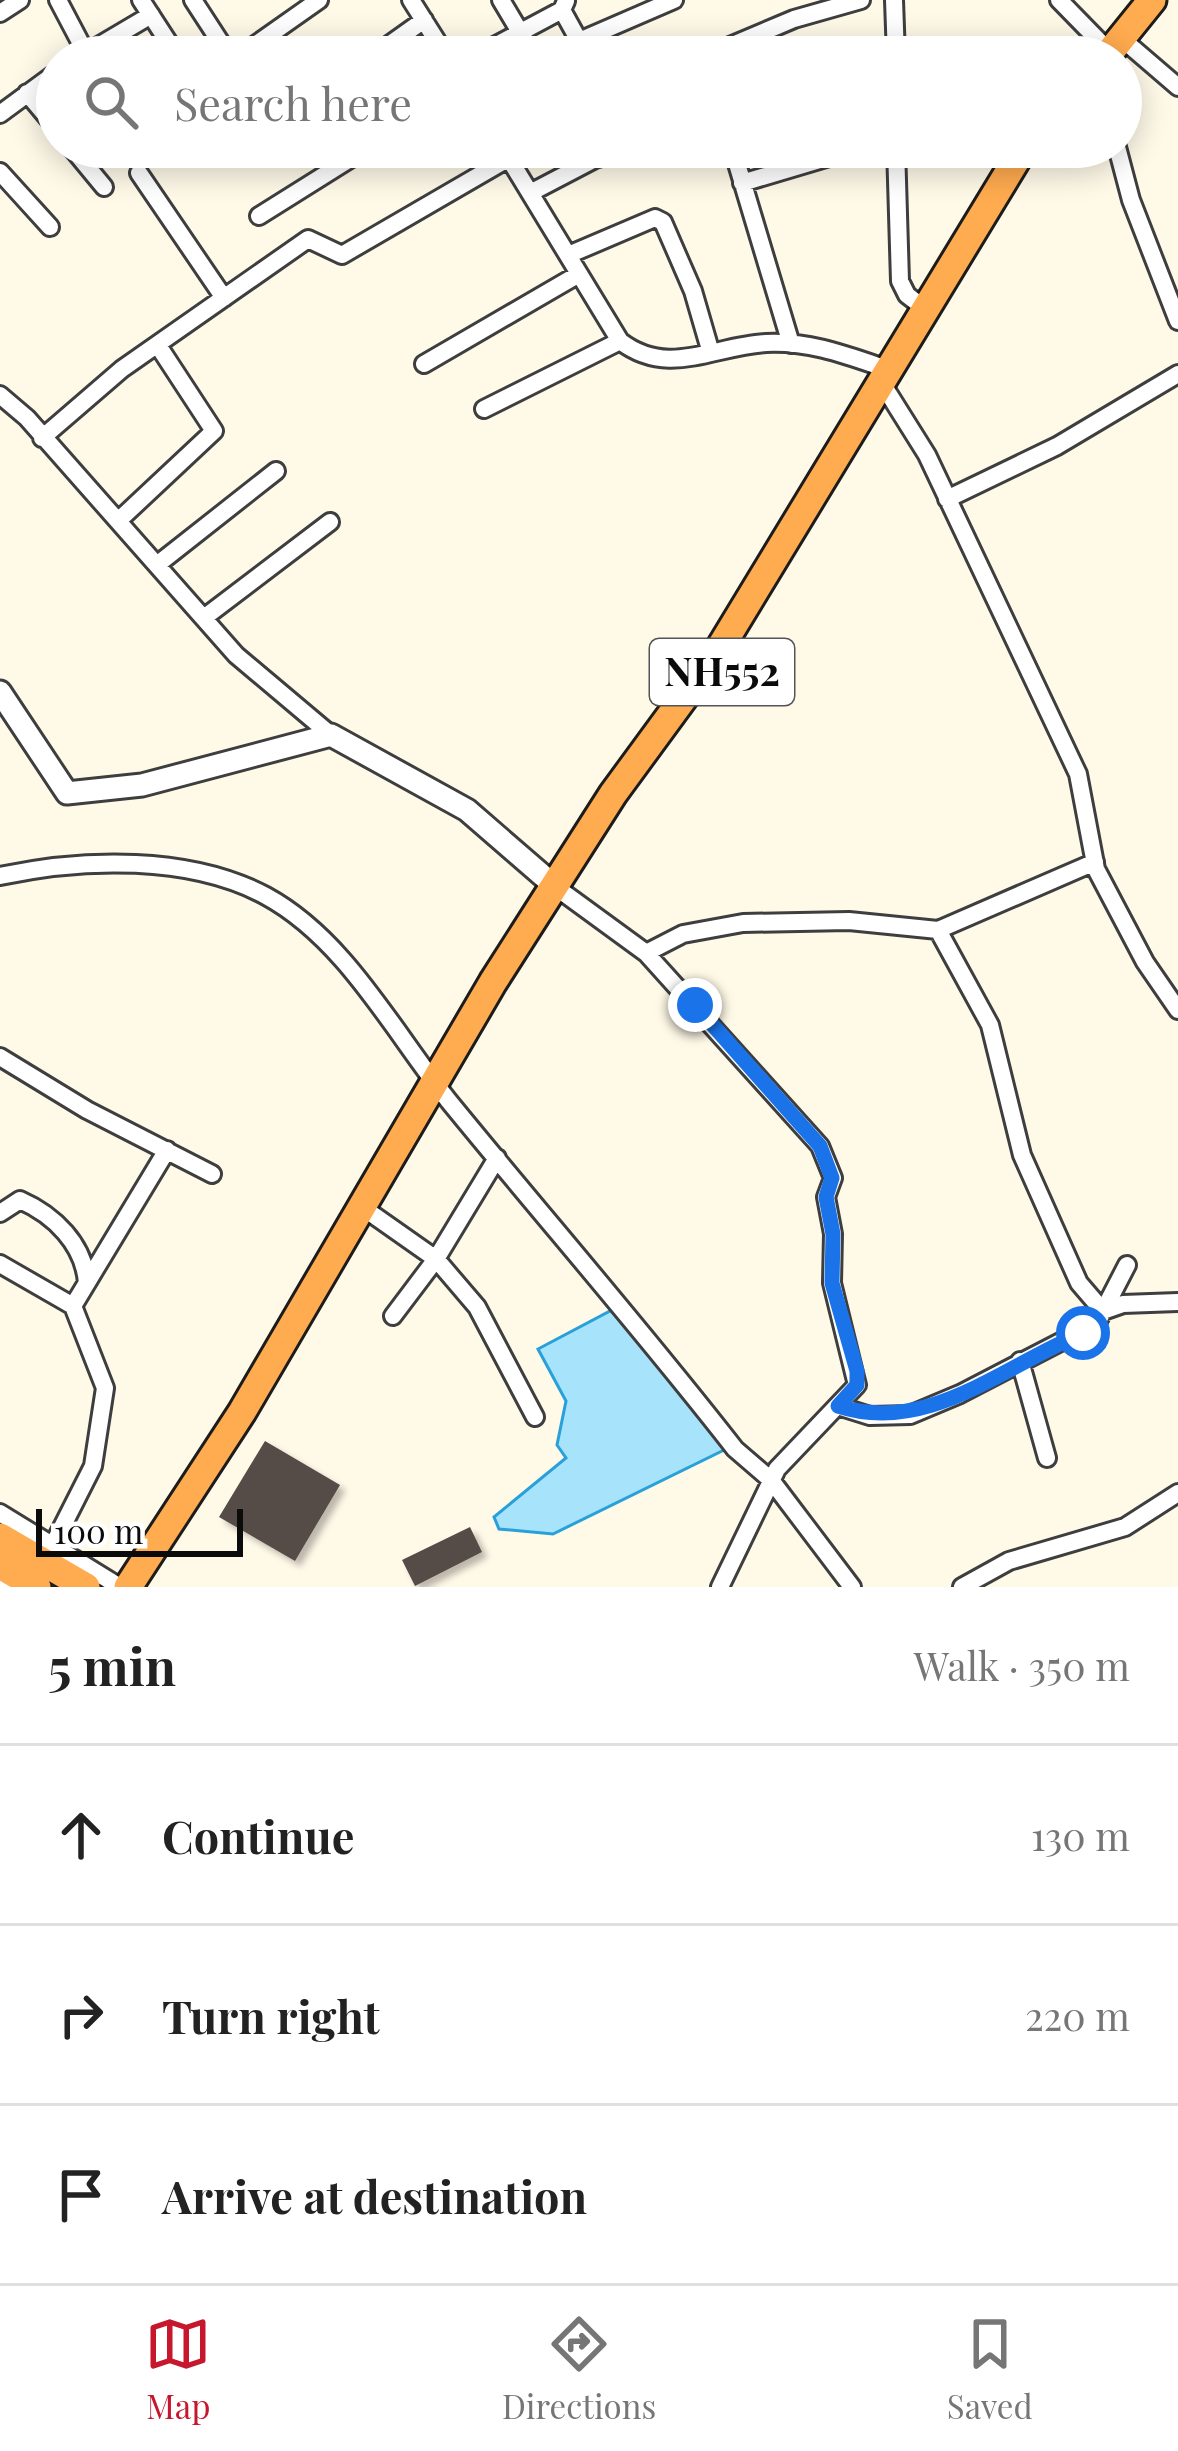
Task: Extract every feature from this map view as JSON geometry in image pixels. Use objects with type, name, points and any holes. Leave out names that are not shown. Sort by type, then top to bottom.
[{"type":"highway","points":[[1112,36],[1133,0]]},
{"type":"highway","points":[[1117,36],[1152,0]]},
{"type":"highway","name":"NH552","points":[[886,381],[924,308],[1011,168]]},
{"type":"highway","name":"NH552","points":[[145,1587],[438,1088],[563,892],[613,794],[720,648],[886,381],[1026,168]]},
{"type":"highway","name":"NH552","points":[[124,1587],[369,1212]]},
{"type":"highway","points":[[0,1537],[86,1587]]},
{"type":"highway","points":[[0,1565],[37,1587]]},
{"type":"street","points":[[0,13],[20,0]]},
{"type":"street","points":[[58,0],[75,36]]},
{"type":"street","points":[[193,0],[219,36]]},
{"type":"street","points":[[265,36],[319,0]]},
{"type":"street","points":[[411,0],[434,36]]},
{"type":"street","points":[[501,0],[523,36]]},
{"type":"street","points":[[608,36],[674,0]]},
{"type":"street","points":[[755,36],[861,0]]},
{"type":"street","points":[[894,0],[895,36]]},
{"type":"street","points":[[1059,0],[1092,36]]},
{"type":"street","points":[[511,36],[564,5],[578,36]]},
{"type":"street","points":[[110,36],[146,8],[164,36]]},
{"type":"street","points":[[402,36],[424,20]]},
{"type":"street","points":[[1142,69],[1178,87]]},
{"type":"street","points":[[1,111],[36,87]]},
{"type":"street","points":[[27,93],[36,104]]},
{"type":"street","points":[[88,168],[104,187]]},
{"type":"street","points":[[260,216],[336,168]]},
{"type":"street","points":[[42,438],[122,369],[308,239],[342,255],[482,168]]},
{"type":"street","points":[[515,168],[620,341],[668,363],[711,353],[817,345],[886,381],[1078,774],[1095,862],[1145,962],[1178,1010]]},
{"type":"street","points":[[530,193],[569,168]]},
{"type":"street","points":[[738,168],[791,344]]},
{"type":"street","points":[[742,182],[790,168]]},
{"type":"street","points":[[897,168],[900,281],[907,295],[924,308]]},
{"type":"street","points":[[1123,168],[1178,321]]},
{"type":"street","points":[[0,172],[50,227]]},
{"type":"street","points":[[139,173],[224,298]]},
{"type":"street","points":[[568,255],[655,218],[662,222],[693,291],[711,353]]},
{"type":"street","points":[[424,364],[579,274]]},
{"type":"street","points":[[484,409],[620,341]]},
{"type":"street","points":[[118,521],[214,431],[159,347]]},
{"type":"street","points":[[947,499],[1057,446],[1178,374]]},
{"type":"street","points":[[0,395],[158,564],[236,656],[331,735],[467,810],[563,892],[646,953],[820,1146],[832,1178],[826,1197],[833,1234],[832,1283],[857,1385],[778,1469],[720,1587]]},
{"type":"street","points":[[158,564],[276,471]]},
{"type":"street","points":[[205,617],[330,522]]},
{"type":"street","points":[[0,692],[67,793],[142,785],[331,735]]},
{"type":"street","points":[[646,953],[683,934],[743,923],[849,921],[938,930],[1095,862]]},
{"type":"street","points":[[0,876],[158,863],[214,872],[267,897],[317,933],[735,1449],[778,1469],[852,1587]]},
{"type":"street","points":[[0,888],[49,871]]},
{"type":"street","points":[[938,930],[989,1025],[1022,1156],[1079,1283],[1103,1311]]},
{"type":"street","points":[[0,1057],[87,1110],[212,1174]]},
{"type":"street","points":[[73,1306],[167,1150]]},
{"type":"street","points":[[393,1316],[436,1259],[497,1158]]},
{"type":"street","points":[[0,1213],[20,1200],[49,1213],[73,1244],[86,1283]]},
{"type":"street","points":[[369,1212],[436,1259],[477,1307],[535,1417]]},
{"type":"street","points":[[0,1264],[73,1306],[106,1388],[93,1466],[52,1545]]},
{"type":"street","points":[[838,1406],[870,1416],[910,1415],[1083,1333],[1103,1311],[1127,1265]]},
{"type":"street","points":[[1103,1311],[1123,1304],[1178,1302]]},
{"type":"street","points":[[1020,1361],[1047,1458]]},
{"type":"street","points":[[962,1587],[1009,1562],[1126,1527],[1178,1493]]},
{"type":"street","points":[[0,1513],[124,1587]]},
{"type":"water","points":[[612,1310],[726,1449],[553,1534],[499,1529],[494,1517],[566,1458],[557,1445],[566,1401],[538,1349]]},
{"type":"building","points":[[265,1441],[340,1485],[295,1561],[219,1517]]},
{"type":"building","points":[[470,1527],[482,1552],[415,1586],[402,1560]]},
{"type":"route","points":[[695,1005],[820,1146],[830,1164],[832,1178],[826,1197],[833,1234],[832,1283],[857,1371],[857,1385],[838,1406],[870,1416],[910,1415],[1083,1333]]}]
